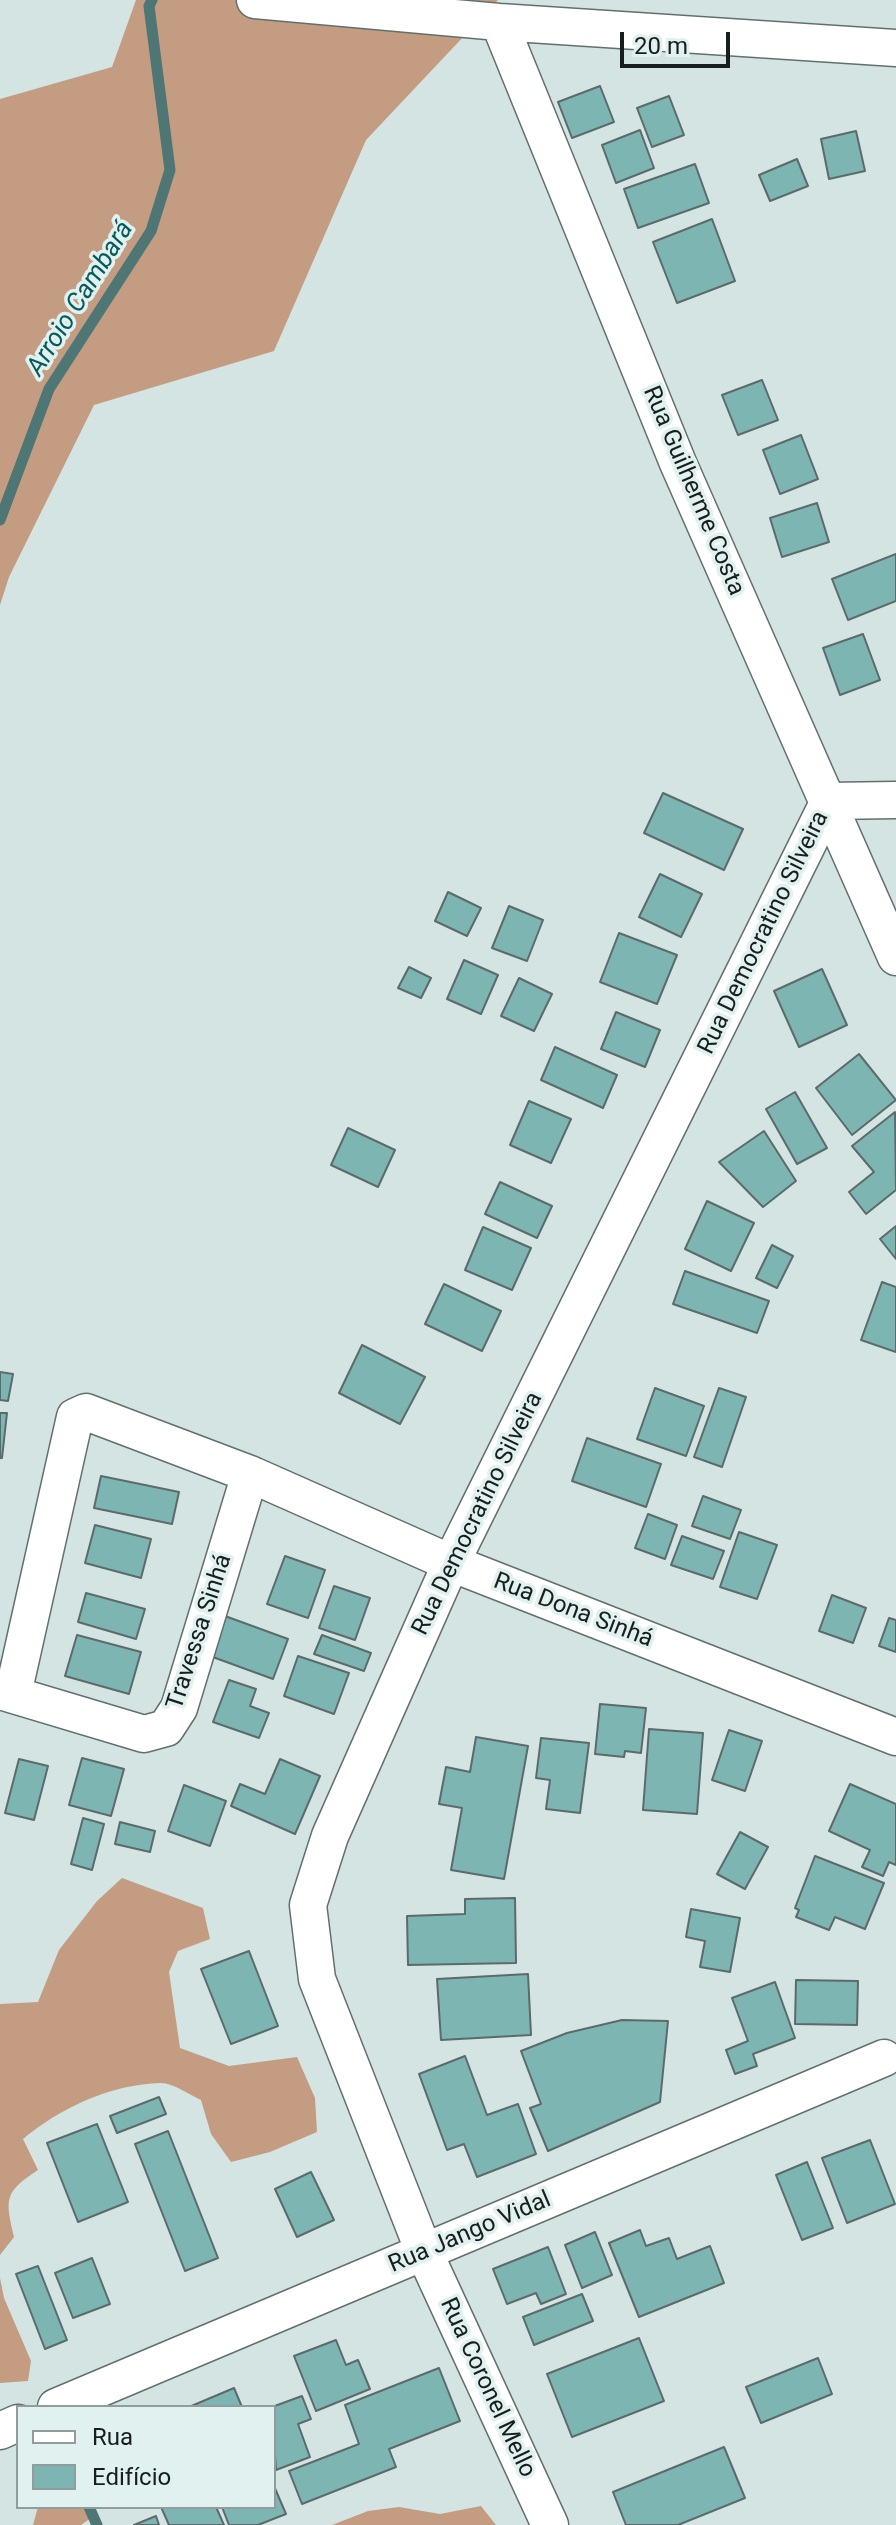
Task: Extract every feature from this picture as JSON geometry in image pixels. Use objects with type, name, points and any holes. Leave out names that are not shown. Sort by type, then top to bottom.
[{"type":"street","points":[[255,0],[499,22],[896,48]]},
{"type":"street","name":"Rua Guilherme Costa","points":[[499,22],[678,463],[896,957]]},
{"type":"street","points":[[829,801],[896,800]]},
{"type":"street","name":"Rua Democratino Silveira","points":[[424,2252],[317,1979],[308,1905],[330,1836],[451,1563],[829,801]]},
{"type":"street","name":"Rua Dona Sinhá","points":[[75,1417],[86,1412],[250,1474],[451,1563],[896,1737]]},
{"type":"street","name":"Travessa Sinhá","points":[[75,1417],[7,1692],[144,1734],[166,1728],[179,1708],[250,1474]]},
{"type":"street","name":"Rua Jango Vidal","points":[[61,2405],[892,2050]]},
{"type":"street","name":"Rua Coronel Mello","points":[[424,2252],[550,2525]]},
{"type":"shaded area","points":[[136,0],[498,0],[366,140],[274,351],[94,405],[9,577],[0,605],[0,99],[112,67]]},
{"type":"shaded area","points":[[122,1878],[203,1908],[210,1939],[178,1951],[169,1972],[180,2048],[229,2066],[297,2057],[315,2098],[317,2132],[270,2152],[231,2162],[211,2134],[201,2100],[161,2083],[105,2093],[53,2117],[23,2139],[38,2170],[13,2191],[9,2214],[14,2237],[0,2255],[0,2004],[38,2002],[59,1950],[97,1901]]},
{"type":"shaded area","points":[[0,2278],[4,2298],[31,2361],[28,2381],[0,2383]]},
{"type":"shaded area","points":[[481,2506],[496,2525],[332,2525],[368,2511],[399,2507],[440,2514]]},
{"type":"shaded area","points":[[37,2509],[93,2509],[95,2515],[81,2525],[33,2525]]},
{"type":"building","points":[[600,86],[614,122],[572,138],[558,102]]},
{"type":"building","points":[[669,96],[684,135],[652,147],[637,108]]},
{"type":"building","points":[[640,130],[654,168],[616,183],[602,145]]},
{"type":"building","points":[[856,131],[865,171],[829,179],[821,139]]},
{"type":"building","points":[[797,159],[808,186],[770,201],[759,175]]},
{"type":"building","points":[[695,164],[709,203],[638,228],[624,189]]},
{"type":"building","points":[[712,219],[735,281],[677,303],[653,242]]},
{"type":"building","points":[[762,380],[778,420],[738,435],[722,395]]},
{"type":"building","points":[[801,435],[818,479],[780,494],[763,450]]},
{"type":"building","points":[[817,503],[829,542],[782,557],[770,518]]},
{"type":"building","points":[[896,554],[896,601],[848,620],[832,579]]},
{"type":"building","points":[[863,634],[880,680],[840,695],[823,648]]},
{"type":"building","points":[[663,793],[743,829],[724,870],[644,833]]},
{"type":"building","points":[[660,874],[702,894],[681,937],[639,917]]},
{"type":"building","points":[[448,892],[481,908],[467,936],[435,921]]},
{"type":"building","points":[[509,906],[543,920],[527,961],[492,948]]},
{"type":"building","points":[[619,933],[677,955],[657,1004],[600,982]]},
{"type":"building","points":[[464,960],[498,975],[481,1014],[447,999]]},
{"type":"building","points":[[409,967],[431,978],[421,998],[398,988]]},
{"type":"building","points":[[822,969],[847,1025],[799,1047],[774,991]]},
{"type":"building","points":[[519,978],[552,994],[534,1031],[501,1016]]},
{"type":"building","points":[[616,1012],[660,1030],[645,1067],[601,1049]]},
{"type":"building","points":[[555,1047],[617,1075],[603,1108],[541,1080]]},
{"type":"building","points":[[859,1054],[896,1100],[852,1135],[816,1088]]},
{"type":"building","points":[[795,1092],[827,1148],[797,1164],[766,1109]]},
{"type":"building","points":[[529,1101],[571,1119],[551,1163],[510,1145]]},
{"type":"building","points":[[895,1112],[896,1190],[866,1214],[849,1192],[874,1172],[852,1146]]},
{"type":"building","points":[[348,1128],[395,1150],[378,1187],[331,1165]]},
{"type":"building","points":[[764,1131],[796,1181],[763,1207],[719,1162]]},
{"type":"building","points":[[500,1182],[552,1206],[537,1238],[485,1214]]},
{"type":"building","points":[[707,1201],[754,1223],[731,1271],[685,1249]]},
{"type":"building","points":[[896,1226],[896,1259],[880,1239]]},
{"type":"building","points":[[483,1227],[531,1248],[512,1290],[465,1270]]},
{"type":"building","points":[[772,1245],[793,1256],[777,1288],[756,1278]]},
{"type":"building","points":[[685,1271],[769,1301],[757,1333],[673,1304]]},
{"type":"building","points":[[882,1282],[896,1287],[896,1352],[861,1340]]},
{"type":"building","points":[[444,1284],[501,1311],[482,1351],[425,1324]]},
{"type":"building","points":[[362,1345],[425,1377],[400,1424],[339,1393]]},
{"type":"building","points":[[0,1372],[13,1374],[8,1401],[0,1400]]},
{"type":"building","points":[[655,1388],[704,1406],[686,1456],[637,1439]]},
{"type":"building","points":[[719,1388],[746,1397],[722,1467],[694,1457]]},
{"type":"building","points":[[0,1413],[7,1413],[2,1458],[0,1458]]},
{"type":"building","points":[[587,1438],[661,1464],[646,1507],[572,1481]]},
{"type":"building","points":[[101,1476],[179,1492],[172,1524],[94,1508]]},
{"type":"building","points":[[703,1496],[741,1510],[730,1539],[692,1526]]},
{"type":"building","points":[[648,1514],[677,1525],[665,1559],[635,1548]]},
{"type":"building","points":[[95,1525],[151,1539],[141,1578],[85,1563]]},
{"type":"building","points":[[739,1532],[777,1545],[757,1599],[720,1587]]},
{"type":"building","points":[[682,1536],[724,1551],[713,1579],[671,1565]]},
{"type":"building","points":[[285,1556],[325,1570],[308,1618],[267,1604]]},
{"type":"building","points":[[334,1586],[370,1598],[355,1640],[319,1628]]},
{"type":"building","points":[[86,1593],[145,1609],[136,1639],[78,1622]]},
{"type":"building","points":[[832,1595],[866,1608],[853,1643],[819,1631]]},
{"type":"building","points":[[225,1616],[288,1639],[273,1679],[210,1656]]},
{"type":"building","points":[[889,1618],[896,1620],[896,1652],[879,1646]]},
{"type":"building","points":[[77,1635],[141,1652],[129,1694],[65,1676]]},
{"type":"building","points":[[322,1635],[371,1653],[364,1671],[314,1654]]},
{"type":"building","points":[[298,1656],[349,1673],[334,1714],[284,1696]]},
{"type":"building","points":[[229,1680],[256,1689],[250,1706],[269,1713],[259,1738],[213,1722]]},
{"type":"building","points":[[600,1704],[646,1708],[641,1753],[625,1751],[624,1757],[595,1754]]},
{"type":"building","points":[[649,1729],[703,1733],[697,1814],[643,1810]]},
{"type":"building","points":[[729,1730],[762,1741],[745,1791],[712,1780]]},
{"type":"building","points":[[476,1737],[528,1746],[504,1879],[451,1870],[462,1808],[439,1804],[446,1767],[470,1772]]},
{"type":"building","points":[[541,1738],[589,1743],[580,1813],[546,1809],[550,1780],[536,1778]]},
{"type":"building","points":[[82,1758],[124,1769],[111,1816],[69,1805]]},
{"type":"building","points":[[19,1759],[48,1766],[34,1820],[5,1813]]},
{"type":"building","points":[[280,1759],[320,1776],[295,1834],[231,1806],[240,1784],[265,1794]]},
{"type":"building","points":[[850,1784],[896,1804],[896,1865],[889,1862],[883,1876],[862,1867],[870,1850],[829,1831]]},
{"type":"building","points":[[184,1785],[226,1801],[210,1846],[168,1831]]},
{"type":"building","points":[[83,1818],[104,1824],[92,1870],[71,1864]]},
{"type":"building","points":[[120,1822],[155,1831],[150,1852],[115,1844]]},
{"type":"building","points":[[740,1832],[768,1847],[745,1889],[717,1874]]},
{"type":"building","points":[[815,1856],[884,1883],[865,1929],[835,1917],[829,1930],[796,1917],[799,1910],[795,1908]]},
{"type":"building","points":[[515,1898],[516,1963],[408,1965],[407,1916],[465,1914],[465,1899]]},
{"type":"building","points":[[691,1909],[740,1918],[730,1972],[700,1967],[705,1941],[686,1937]]},
{"type":"building","points":[[249,1951],[278,2026],[231,2044],[201,1969]]},
{"type":"building","points":[[528,1974],[531,2035],[441,2040],[437,1979]]},
{"type":"building","points":[[796,1980],[858,1981],[857,2025],[795,2024]]},
{"type":"building","points":[[775,1982],[795,2038],[753,2054],[757,2066],[735,2074],[726,2050],[748,2041],[732,1998]]},
{"type":"building","points":[[622,2020],[668,2021],[660,2102],[548,2151],[530,2108],[541,2104],[521,2051],[567,2033]]},
{"type":"building","points":[[465,2056],[487,2115],[518,2104],[536,2154],[477,2177],[464,2144],[447,2150],[419,2074]]},
{"type":"building","points":[[159,2097],[166,2114],[117,2133],[110,2116]]},
{"type":"building","points":[[97,2124],[128,2202],[78,2222],[47,2143]]},
{"type":"building","points":[[168,2131],[218,2258],[185,2271],[135,2144]]},
{"type":"building","points":[[870,2140],[895,2204],[847,2223],[822,2158]]},
{"type":"building","points":[[807,2162],[833,2228],[802,2240],[776,2175]]},
{"type":"building","points":[[311,2172],[334,2220],[297,2237],[275,2189]]},
{"type":"building","points":[[640,2230],[646,2246],[669,2238],[677,2259],[710,2246],[724,2283],[639,2317],[609,2243]]},
{"type":"building","points":[[595,2232],[612,2275],[582,2288],[565,2245]]},
{"type":"building","points":[[548,2247],[566,2294],[541,2304],[536,2293],[507,2304],[493,2269]]},
{"type":"building","points":[[92,2258],[110,2304],[73,2318],[55,2273]]},
{"type":"building","points":[[38,2266],[67,2340],[45,2349],[16,2274]]},
{"type":"building","points":[[582,2294],[593,2321],[534,2345],[523,2317]]},
{"type":"building","points":[[639,2338],[664,2401],[572,2437],[547,2374]]},
{"type":"building","points":[[336,2340],[346,2365],[358,2360],[370,2389],[316,2411],[294,2356]]},
{"type":"building","points":[[818,2358],[832,2394],[761,2423],[746,2387]]},
{"type":"building","points":[[439,2368],[460,2421],[389,2449],[396,2467],[302,2504],[289,2471],[359,2444],[345,2405]]},
{"type":"building","points":[[234,2388],[241,2405],[194,2405]]},
{"type":"building","points":[[302,2396],[311,2419],[298,2424],[310,2457],[276,2470],[276,2406]]},
{"type":"building","points":[[724,2447],[745,2498],[678,2525],[626,2525],[613,2492]]},
{"type":"building","points":[[276,2491],[286,2514],[258,2525],[229,2525],[223,2509],[276,2509]]},
{"type":"building","points":[[162,2509],[217,2509],[224,2525],[169,2525]]},
{"type":"building","points":[[156,2516],[159,2525],[134,2525]]},
{"type":"waterway","name":"Arroio Cambará","points":[[0,520],[49,389],[151,231],[170,170],[149,6],[152,0]]},
{"type":"waterway","name":"Arroio Cambará","points":[[90,2509],[97,2525]]}]
